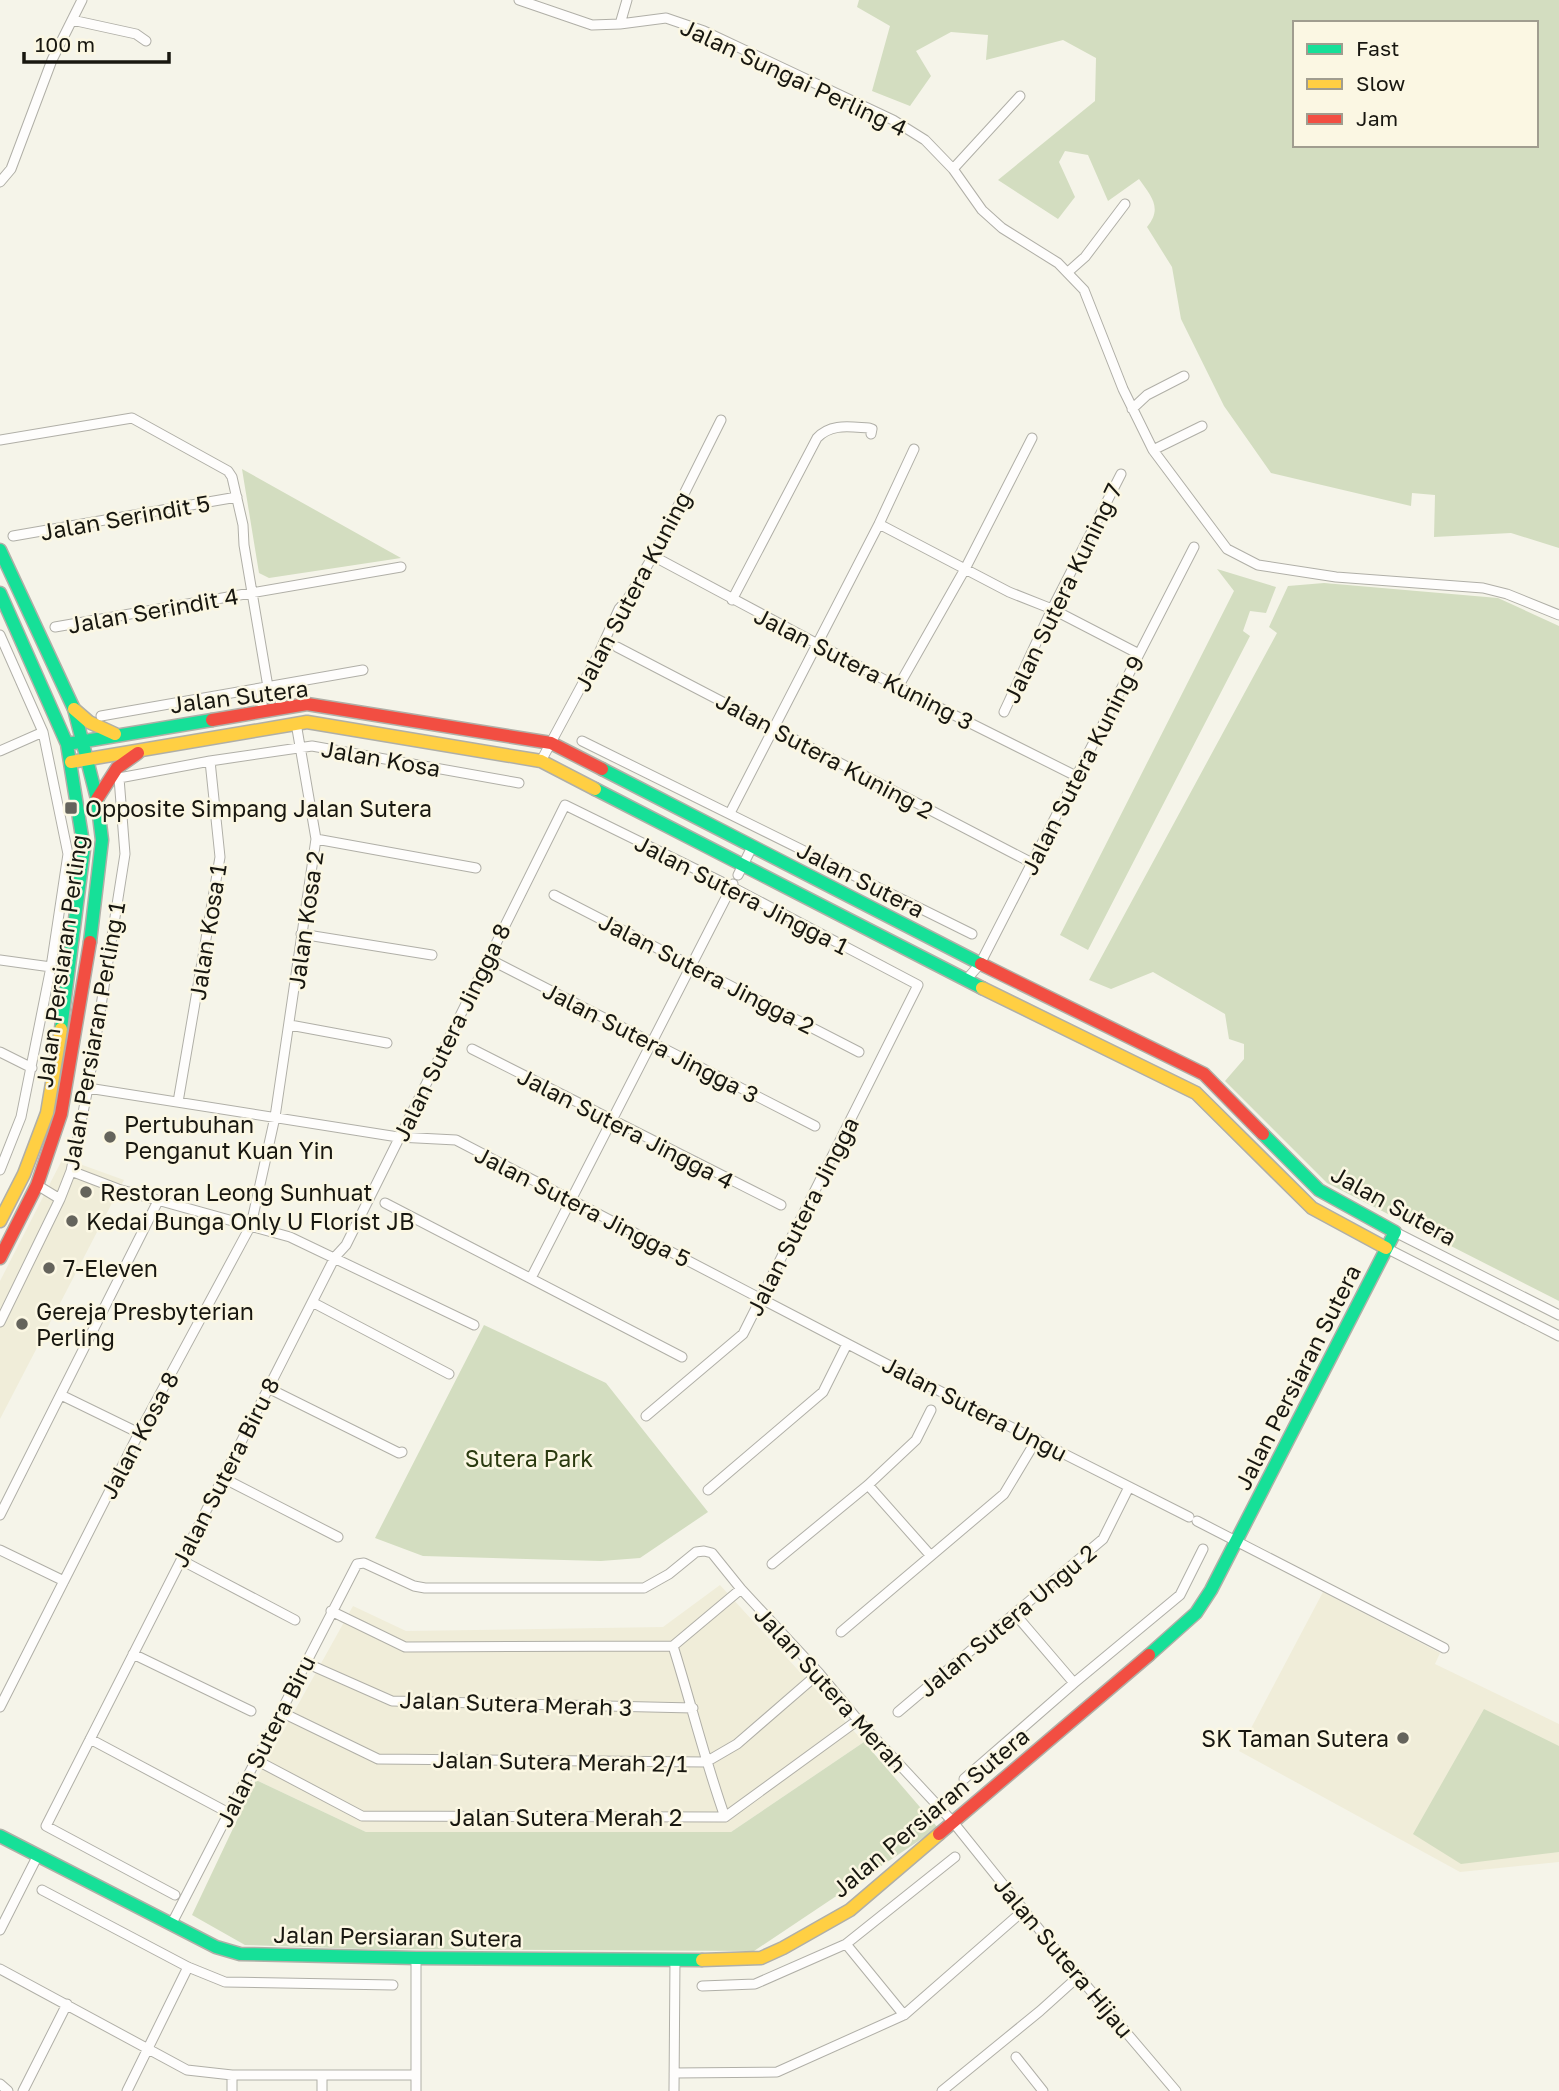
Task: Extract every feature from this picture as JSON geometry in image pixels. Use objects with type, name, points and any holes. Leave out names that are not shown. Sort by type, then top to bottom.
[{"type":"street","points":[[0,181],[11,169],[52,60],[82,0]]},
{"type":"street","name":"Jalan Sungai Perling 4","points":[[519,0],[592,25],[666,18],[704,31],[893,120],[925,140],[953,169],[982,210],[1002,229],[1039,250],[1068,272],[1087,297],[1132,409],[1153,450],[1227,549],[1258,565],[1336,578],[1483,588],[1507,594],[1559,615]]},
{"type":"street","points":[[620,24],[627,0]]},
{"type":"street","points":[[72,20],[136,34],[146,41]]},
{"type":"street","points":[[953,169],[1020,96]]},
{"type":"street","points":[[1068,272],[1085,257],[1125,205]]},
{"type":"street","points":[[1132,409],[1147,395],[1184,376]]},
{"type":"street","points":[[0,440],[127,418],[137,420],[228,471],[232,477],[243,525],[244,545],[269,687],[281,707]]},
{"type":"street","name":"Jalan Sutera Kuning","points":[[541,761],[598,655],[621,604],[628,600],[653,556],[721,420]]},
{"type":"street","points":[[1153,450],[1202,426]]},
{"type":"street","points":[[732,600],[817,438],[834,427],[869,428],[872,429],[872,434]]},
{"type":"street","points":[[898,687],[965,569],[1032,438]]},
{"type":"street","points":[[730,813],[879,524],[914,449]]},
{"type":"street","name":"Jalan Sutera Kuning 7","points":[[1004,712],[1052,609],[1121,474]]},
{"type":"street","name":"Jalan Serindit 5","points":[[13,536],[237,497]]},
{"type":"street","points":[[879,524],[1009,592],[1052,609],[1139,654]]},
{"type":"street","name":"Jalan Sutera Kuning 9","points":[[966,980],[980,964],[1194,547]]},
{"type":"street","name":"Jalan Persiaran Perling","points":[[0,550],[74,709],[97,799],[102,840],[88,957],[61,1114],[37,1185],[0,1258]]},
{"type":"street","name":"Jalan Sutera Kuning 3","points":[[653,556],[898,687],[1076,776]]},
{"type":"street","name":"Jalan Serindit 4","points":[[55,627],[401,567]]},
{"type":"street","name":"Jalan Persiaran Perling","points":[[0,593],[67,744],[84,849],[55,1074],[47,1113],[24,1174],[0,1221]]},
{"type":"street","points":[[0,635],[43,732],[68,854],[32,1068],[21,1117],[0,1170]]},
{"type":"street","name":"Jalan Sutera Kuning 2","points":[[617,647],[1032,863]]},
{"type":"street","points":[[101,716],[363,670]]},
{"type":"street","points":[[263,711],[269,687]]},
{"type":"street","name":"Jalan Sutera","points":[[67,744],[114,734],[307,704],[551,743],[980,964],[1204,1074],[1319,1191],[1559,1315]]},
{"type":"street","points":[[74,709],[89,722],[114,734]]},
{"type":"street","name":"Jalan Sutera","points":[[71,762],[307,722],[541,761],[737,877],[966,980],[1196,1093],[1312,1208],[1559,1336]]},
{"type":"street","name":"Jalan Kosa 2","points":[[275,1118],[316,839],[296,723]]},
{"type":"street","points":[[0,751],[43,732]]},
{"type":"street","points":[[582,741],[972,934]]},
{"type":"street","name":"Jalan Kosa","points":[[118,778],[312,746],[519,783]]},
{"type":"street","points":[[97,799],[117,768],[145,749]]},
{"type":"street","name":"Jalan Kosa 1","points":[[178,1102],[220,857],[210,761]]},
{"type":"street","name":"Jalan Persiaran Perling 1","points":[[0,1322],[61,1199],[71,1171],[88,1088],[125,854],[118,778]]},
{"type":"street","name":"Jalan Sutera Jingga 1","points":[[565,805],[737,877],[918,985]]},
{"type":"street","name":"Jalan Sutera Jingga 8","points":[[335,1257],[346,1245],[565,805]]},
{"type":"street","points":[[316,839],[476,868]]},
{"type":"street","points":[[531,1278],[752,847]]},
{"type":"street","name":"Jalan Sutera Jingga 2","points":[[554,895],[859,1052]]},
{"type":"street","points":[[301,934],[432,955]]},
{"type":"street","name":"Jalan Sutera Jingga 3","points":[[487,958],[815,1126]]},
{"type":"street","points":[[0,960],[51,967]]},
{"type":"street","name":"Jalan Sutera Jingga","points":[[646,1416],[743,1334],[918,985]]},
{"type":"street","points":[[290,1026],[387,1043]]},
{"type":"street","name":"Jalan Sutera Jingga 4","points":[[472,1049],[781,1205]]},
{"type":"street","points":[[0,1052],[32,1068]]},
{"type":"street","name":"Jalan Sutera Jingga 5","points":[[88,1088],[398,1137],[456,1140],[761,1298]]},
{"type":"street","name":"Jalan Kosa 8","points":[[0,1707],[139,1433],[251,1225],[275,1118]]},
{"type":"street","points":[[71,1171],[118,1189],[290,1237],[474,1325]]},
{"type":"street","points":[[37,1185],[61,1199]]},
{"type":"street","points":[[0,1515],[158,1201]]},
{"type":"street","points":[[385,1203],[681,1357]]},
{"type":"street","name":"Jalan Persiaran Sutera","points":[[0,1836],[216,1947],[240,1954],[416,1958],[761,1958],[850,1910],[1196,1613],[1211,1590],[1395,1231]]},
{"type":"street","name":"Jalan Sutera Biru 8","points":[[175,1895],[46,1826],[335,1257]]},
{"type":"street","name":"Jalan Sutera Ungu","points":[[761,1298],[1444,1648]]},
{"type":"street","points":[[312,1301],[449,1374]]},
{"type":"street","points":[[708,1490],[823,1392],[847,1344]]},
{"type":"street","points":[[268,1388],[402,1452]]},
{"type":"street","points":[[61,1395],[139,1433]]},
{"type":"street","points":[[772,1563],[868,1485],[916,1440],[931,1410]]},
{"type":"street","points":[[841,1632],[1004,1494],[1037,1439]]},
{"type":"street","points":[[223,1478],[338,1537]]},
{"type":"street","points":[[868,1485],[931,1556]]},
{"type":"street","name":"Jalan Sutera Ungu 2","points":[[898,1712],[1103,1539],[1129,1486]]},
{"type":"street","points":[[964,1779],[1180,1595],[1203,1549]]},
{"type":"street","points":[[0,1550],[64,1581]]},
{"type":"street","name":"Jalan Sutera Biru","points":[[171,1924],[357,1564],[364,1563],[414,1586],[425,1588],[644,1588],[663,1578],[696,1552],[712,1553]]},
{"type":"street","name":"Jalan Sutera Merah","points":[[712,1553],[858,1720],[953,1822]]},
{"type":"street","points":[[181,1560],[295,1620]]},
{"type":"street","points":[[331,1611],[405,1647],[673,1646],[741,1589]]},
{"type":"street","points":[[1015,1614],[1074,1683]]},
{"type":"street","points":[[673,1646],[725,1818],[858,1720]]},
{"type":"street","points":[[133,1654],[251,1711]]},
{"type":"street","name":"Jalan Sutera Merah 3","points":[[306,1663],[392,1701],[693,1708]]},
{"type":"street","name":"Jalan Sutera Merah 2/1","points":[[281,1712],[378,1759],[706,1762],[737,1744],[819,1673]]},
{"type":"street","points":[[90,1739],[228,1812]]},
{"type":"street","name":"Jalan Sutera Merah 2","points":[[256,1760],[362,1816],[725,1818]]},
{"type":"street","name":"Jalan Sutera Hijau","points":[[953,1822],[1176,2091]]},
{"type":"street","points":[[0,1930],[38,1855]]},
{"type":"street","points":[[702,1986],[755,1984],[846,1944],[955,1857]]},
{"type":"street","points":[[42,1890],[188,1967],[225,1982],[393,1985]]},
{"type":"street","points":[[674,2073],[777,2072],[904,2015],[1024,1910]]},
{"type":"street","points":[[846,1944],[904,2015]]},
{"type":"street","points":[[416,1958],[416,2091]]},
{"type":"street","points":[[674,2091],[675,1959]]},
{"type":"street","points":[[127,2091],[188,1967]]},
{"type":"street","points":[[0,1969],[187,2070],[232,2075],[416,2075]]},
{"type":"street","points":[[942,2091],[1080,1975]]},
{"type":"street","points":[[23,2091],[67,2004]]},
{"type":"street","points":[[1016,2057],[1043,2091]]},
{"type":"street","points":[[232,2075],[232,2091]]},
{"type":"street","points":[[322,2075],[322,2091]]},
{"type":"street","points":[[0,2084],[8,2091]]},
{"type":"shaded area","points":[[63,1158],[124,1180],[0,1419],[0,1281]]},
{"type":"shaded area","points":[[720,1585],[864,1742],[731,1832],[366,1832],[256,1780],[353,1606],[406,1631],[663,1627]]},
{"type":"shaded area","name":"SK Taman Sutera","points":[[1323,1592],[1440,1653],[1435,1664],[1559,1724],[1559,1862],[1460,1872],[1239,1751]]},
{"type":"green space","points":[[859,0],[1559,0],[1559,548],[1511,533],[1434,537],[1435,495],[1412,493],[1411,506],[1271,473],[1224,406],[1181,319],[1172,267],[1147,227],[1154,214],[1154,202],[1139,179],[1108,201],[1088,155],[1065,151],[1059,162],[1075,197],[1058,219],[998,180],[1095,101],[1096,58],[1063,40],[986,60],[988,35],[951,32],[916,51],[931,76],[910,106],[872,91],[890,26],[857,7]]},
{"type":"green space","points":[[242,469],[401,558],[269,578],[259,573]]},
{"type":"green space","points":[[1217,569],[1276,587],[1266,613],[1250,611],[1243,631],[1250,636],[1088,950],[1060,935],[1234,591]]},
{"type":"green space","points":[[1324,583],[1498,598],[1559,626],[1559,1301],[1327,1183],[1225,1081],[1244,1059],[1244,1044],[1229,1039],[1225,1014],[1153,972],[1111,989],[1089,980],[1277,633],[1269,627],[1288,586]]},
{"type":"green space","name":"Sutera Park","points":[[484,1325],[606,1383],[708,1512],[640,1558],[601,1561],[423,1556],[375,1538]]},
{"type":"green space","points":[[1484,1709],[1559,1746],[1559,1852],[1461,1864],[1413,1834]]},
{"type":"green space","points":[[864,1742],[938,1828],[754,1951],[364,1949],[245,1945],[192,1915],[256,1780],[366,1832],[731,1832]]},
{"type":"traffic: fast","points":[[0,550],[74,709],[97,799],[102,840],[90,942]]},
{"type":"traffic: fast","points":[[0,593],[67,744],[84,849],[61,1029]]},
{"type":"traffic: fast","points":[[67,744],[212,720]]},
{"type":"traffic: fast","points":[[602,769],[981,964]]},
{"type":"traffic: fast","points":[[595,789],[982,988]]},
{"type":"traffic: fast","points":[[1149,1655],[1196,1613],[1211,1590],[1395,1232],[1319,1190],[1263,1134]]},
{"type":"traffic: fast","points":[[0,1836],[216,1947],[240,1954],[702,1960]]},
{"type":"traffic: slow","points":[[74,709],[89,722],[115,734]]},
{"type":"traffic: slow","points":[[71,762],[307,722],[541,761],[595,789]]},
{"type":"traffic: slow","points":[[982,988],[1196,1093],[1312,1208],[1386,1248]]},
{"type":"traffic: slow","points":[[0,1221],[24,1174],[47,1113],[61,1029]]},
{"type":"traffic: slow","points":[[702,1960],[761,1958],[783,1948],[850,1910],[939,1834]]},
{"type":"traffic: jam","points":[[212,720],[307,704],[551,743],[602,769]]},
{"type":"traffic: jam","points":[[97,799],[117,768],[138,753]]},
{"type":"traffic: jam","points":[[0,1258],[37,1185],[61,1114],[90,942]]},
{"type":"traffic: jam","points":[[981,964],[1204,1074],[1263,1134]]},
{"type":"traffic: jam","points":[[939,1834],[1149,1655]]},
{"type":"place","name":"Opposite Simpang Jalan Sutera","points":[[71,808]]},
{"type":"place","name":"Pertubuhan Penganut Kuan Yin","points":[[110,1137]]},
{"type":"place","name":"Restoran Leong Sunhuat","points":[[86,1192]]},
{"type":"place","name":"Kedai Bunga Only U Florist JB","points":[[72,1221]]},
{"type":"place","name":"7-Eleven","points":[[49,1268]]},
{"type":"place","name":"Gereja Presbyterian Perling","points":[[22,1324]]},
{"type":"place","name":"SK Taman Sutera","points":[[1403,1738]]}]
